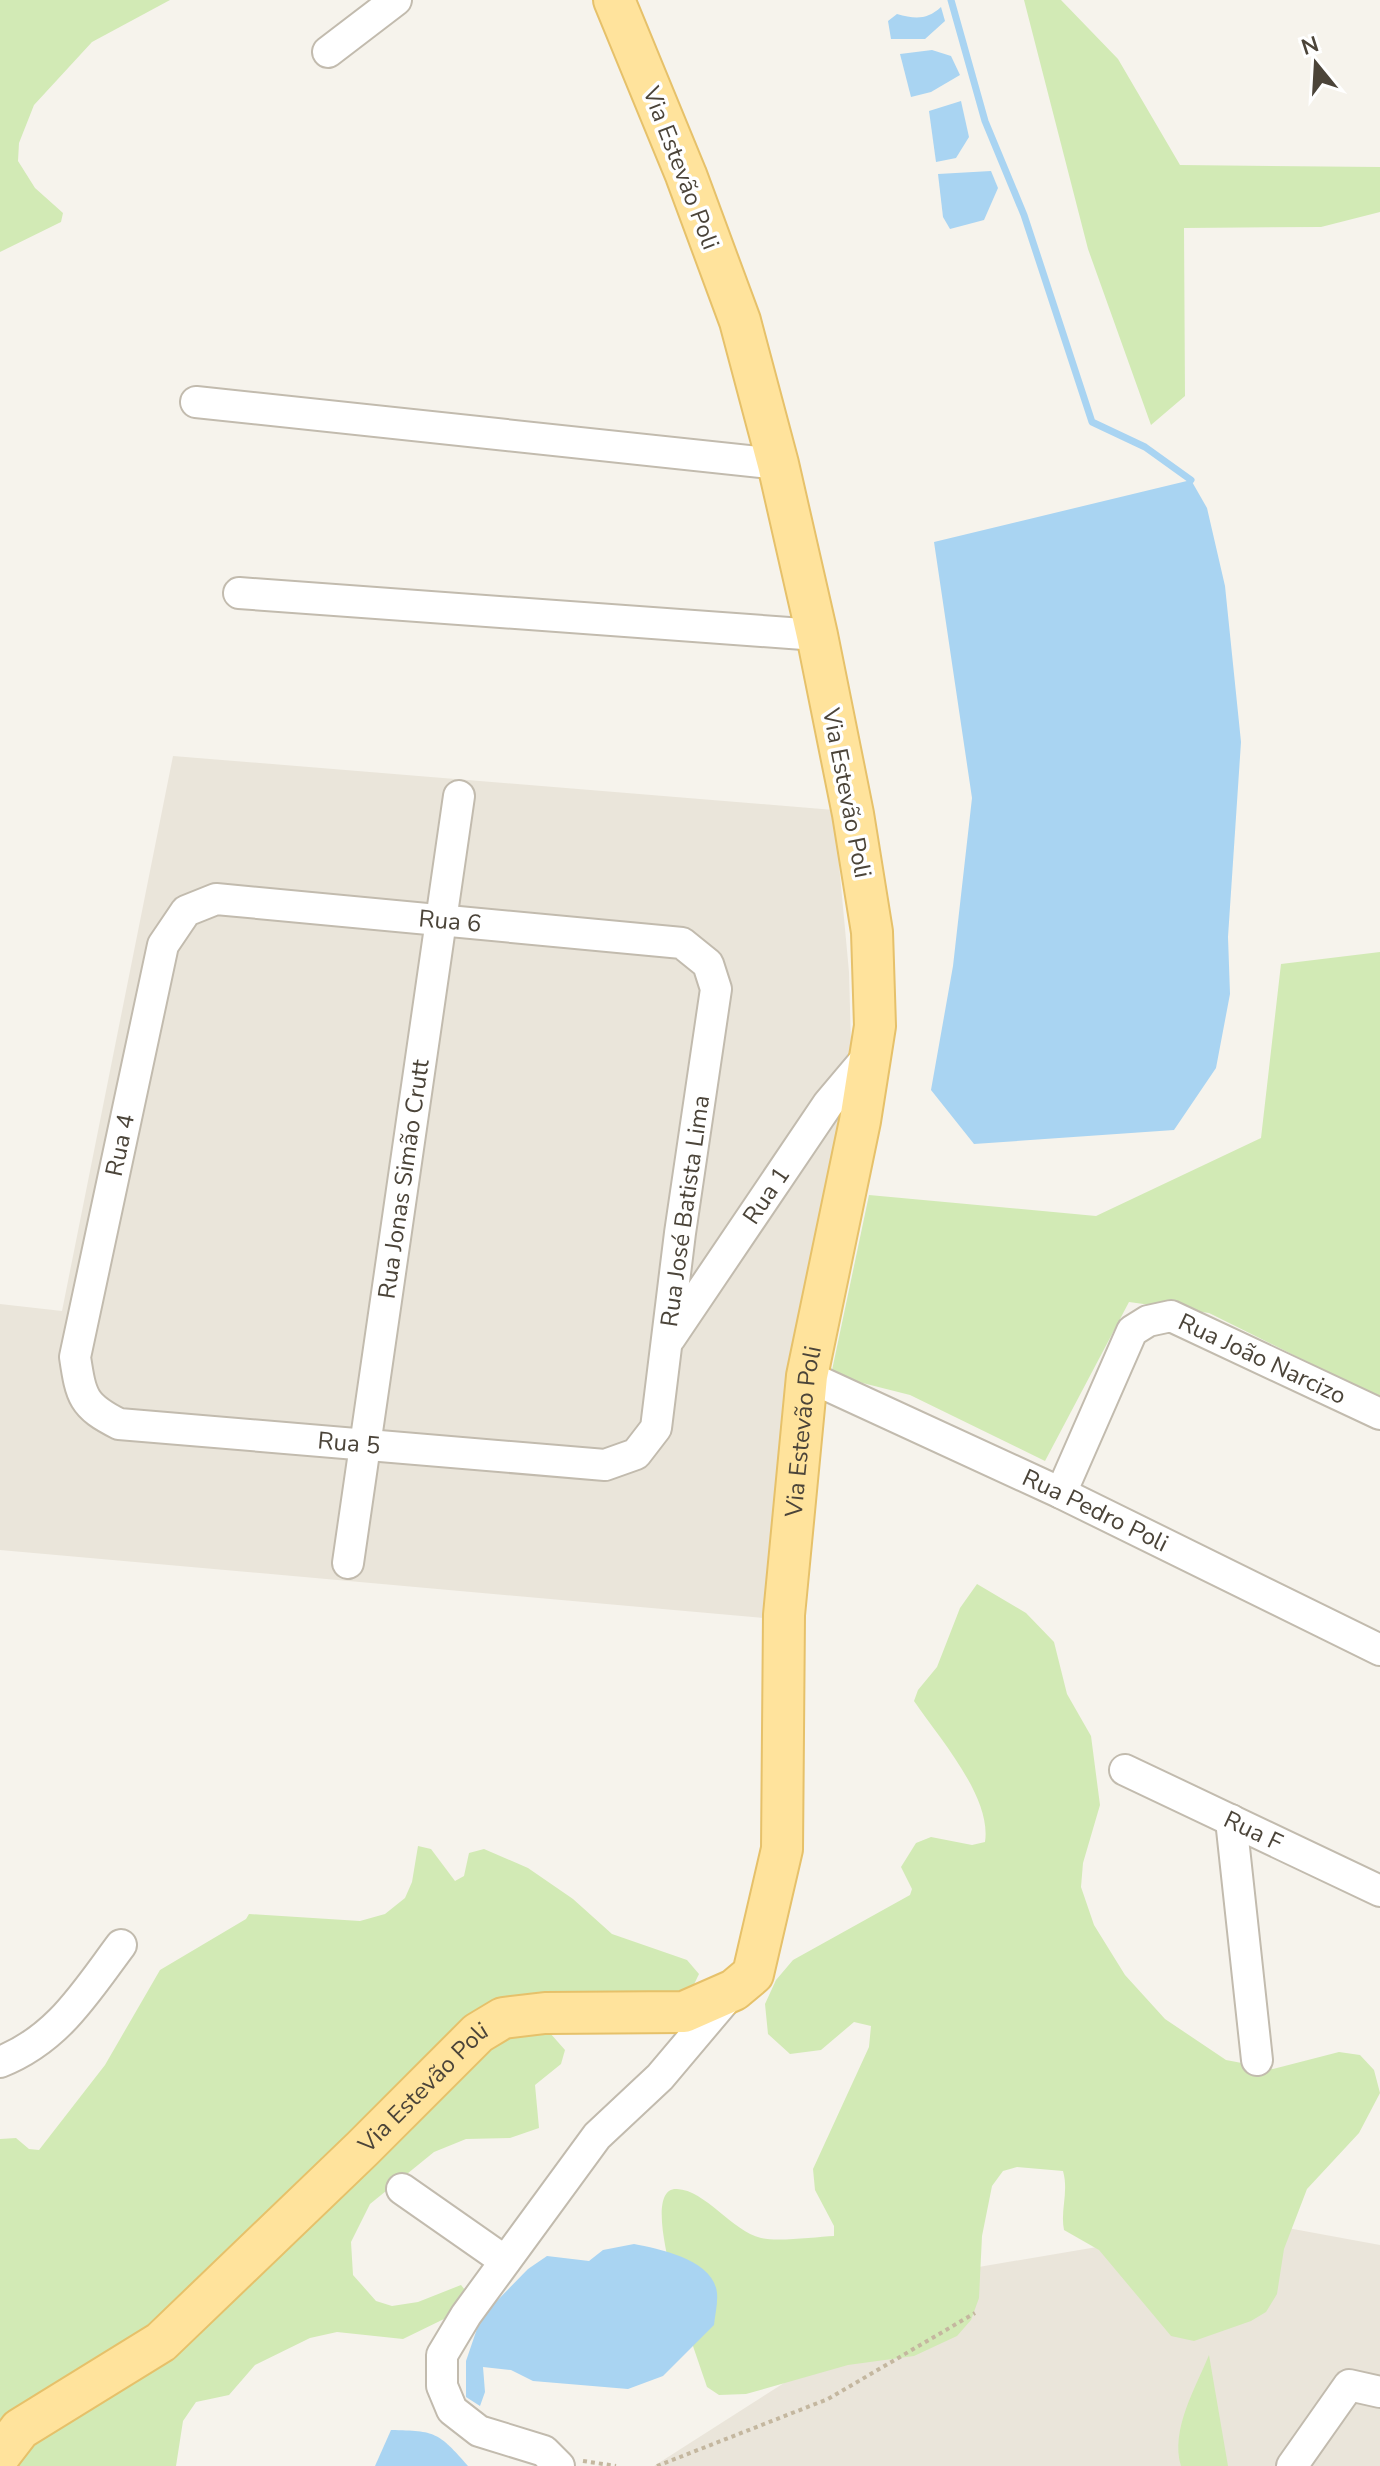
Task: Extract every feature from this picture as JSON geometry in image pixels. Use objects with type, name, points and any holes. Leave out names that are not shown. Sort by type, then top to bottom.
[{"type":"main road","name":"Via Estevão Poli","points":[[0,2455],[20,2429],[161,2342],[478,2033],[503,2018],[545,2013],[684,2012],[734,1990],[753,1974],[782,1849],[784,1615],[807,1376],[860,1121],[875,1026],[872,932],[853,814],[817,635],[778,464],[740,321],[686,175],[614,0]]},
{"type":"street","points":[[328,52],[396,0]]},
{"type":"street","points":[[196,402],[778,464]]},
{"type":"street","points":[[239,593],[817,635]]},
{"type":"street","name":"Rua Jonas Simão Crutt","points":[[348,1563],[459,796]]},
{"type":"street","name":"Rua 6","points":[[186,911],[216,899],[682,943],[708,964]]},
{"type":"street","name":"Rua 4","points":[[79,1386],[75,1357],[163,945],[186,911]]},
{"type":"street","name":"Rua José Batista Lima","points":[[636,1454],[656,1428],[680,1233],[716,989],[708,964]]},
{"type":"street","name":"Rua 1","points":[[668,1342],[828,1104],[871,1053]]},
{"type":"street","points":[[680,1233],[716,1273]]},
{"type":"street","name":"Rua João Narcizo","points":[[1061,1493],[1132,1331],[1148,1321],[1171,1316],[1380,1414]]},
{"type":"street","name":"Rua Pedro Poli","points":[[807,1376],[1061,1493],[1380,1650]]},
{"type":"street","name":"Rua 5","points":[[79,1386],[93,1410],[119,1424],[605,1465],[636,1454]]},
{"type":"street","name":"Rua F","points":[[1125,1770],[1380,1891]]},
{"type":"street","points":[[1231,1820],[1257,2060]]},
{"type":"street","points":[[0,2062],[35,2045],[64,2021],[121,1945]]},
{"type":"street","points":[[559,2466],[544,2451],[479,2431],[452,2410],[442,2386],[442,2355],[466,2315],[597,2136],[660,2077],[734,1990]]},
{"type":"street","points":[[402,2189],[505,2261]]},
{"type":"street","points":[[1292,2466],[1349,2385],[1380,2392]]},
{"type":"path","points":[[657,2466],[828,2399],[975,2313]]},
{"type":"shaded area","points":[[173,756],[834,810],[849,972],[853,1116],[764,1618],[0,1550],[0,1304],[62,1311]]},
{"type":"shaded area","points":[[1250,2221],[1380,2245],[1380,2466],[654,2466],[961,2270]]},
{"type":"green space","points":[[0,0],[170,0],[92,42],[34,105],[19,143],[18,161],[35,188],[63,213],[61,222],[0,252]]},
{"type":"green space","points":[[1024,0],[1061,0],[1118,59],[1180,165],[1380,167],[1380,212],[1321,227],[1184,228],[1185,396],[1151,425],[1088,249]]},
{"type":"green space","points":[[1380,952],[1380,1398],[1209,1313],[1129,1302],[1045,1461],[910,1395],[831,1375],[869,1195],[1096,1216],[1261,1138],[1281,964]]},
{"type":"green space","points":[[977,1584],[1026,1613],[1054,1642],[1067,1694],[1091,1736],[1100,1805],[1083,1863],[1081,1887],[1094,1925],[1125,1975],[1165,2019],[1226,2060],[1273,2069],[1339,2052],[1360,2055],[1374,2070],[1380,2093],[1359,2133],[1307,2189],[1284,2249],[1277,2294],[1266,2312],[1251,2321],[1194,2341],[1171,2336],[1099,2250],[1064,2230],[1063,2171],[1017,2167],[1003,2171],[992,2186],[982,2236],[979,2298],[971,2320],[957,2336],[914,2356],[848,2365],[746,2394],[719,2395],[707,2387],[672,2278],[662,2215],[665,2196],[677,2189],[687,2191],[740,2228],[761,2238],[834,2236],[834,2226],[815,2190],[813,2169],[869,2047],[871,2026],[854,2022],[821,2050],[790,2054],[768,2034],[765,2004],[776,1980],[793,1960],[910,1895],[912,1889],[901,1867],[916,1843],[931,1837],[972,1845],[985,1842],[985,1825],[972,1787],[914,1701],[918,1690],[937,1667],[960,1608]]},
{"type":"green space","points":[[418,1846],[431,1849],[455,1881],[464,1876],[469,1853],[484,1849],[528,1868],[573,1899],[612,1934],[687,1960],[699,1974],[686,2001],[511,2024],[550,2033],[565,2050],[561,2064],[535,2085],[539,2128],[510,2138],[466,2139],[434,2152],[370,2204],[351,2242],[353,2275],[376,2301],[392,2306],[418,2302],[461,2285],[465,2290],[460,2303],[444,2319],[403,2339],[337,2332],[310,2338],[255,2365],[229,2395],[196,2402],[183,2421],[176,2466],[0,2466],[0,2139],[16,2138],[29,2149],[39,2150],[105,2065],[160,1970],[246,1919],[249,1914],[360,1921],[385,1914],[405,1898],[412,1882]]},
{"type":"green space","points":[[1209,2355],[1228,2466],[1181,2466],[1179,2438],[1182,2423]]},
{"type":"water","points":[[941,7],[945,21],[925,39],[891,39],[888,21],[897,14],[920,17]]},
{"type":"water","points":[[932,50],[951,56],[960,75],[931,92],[911,97],[900,54]]},
{"type":"water","points":[[961,101],[969,137],[956,158],[936,162],[929,111]]},
{"type":"water","points":[[991,171],[998,188],[984,220],[950,229],[943,217],[938,174]]},
{"type":"water","points":[[1191,480],[1207,508],[1225,586],[1241,742],[1228,937],[1230,994],[1216,1068],[1174,1130],[974,1144],[931,1090],[953,966],[972,798],[934,542]]},
{"type":"water","points":[[634,2244],[671,2253],[696,2264],[714,2282],[717,2293],[714,2325],[663,2376],[628,2389],[533,2381],[511,2370],[483,2367],[485,2392],[480,2406],[466,2397],[466,2361],[481,2317],[528,2269],[547,2256],[589,2261],[603,2250]]},
{"type":"water","points":[[391,2430],[418,2431],[435,2436],[450,2446],[468,2466],[375,2466]]},
{"type":"waterway","points":[[951,0],[985,121],[1024,215],[1092,422],[1145,447],[1191,480]]}]
